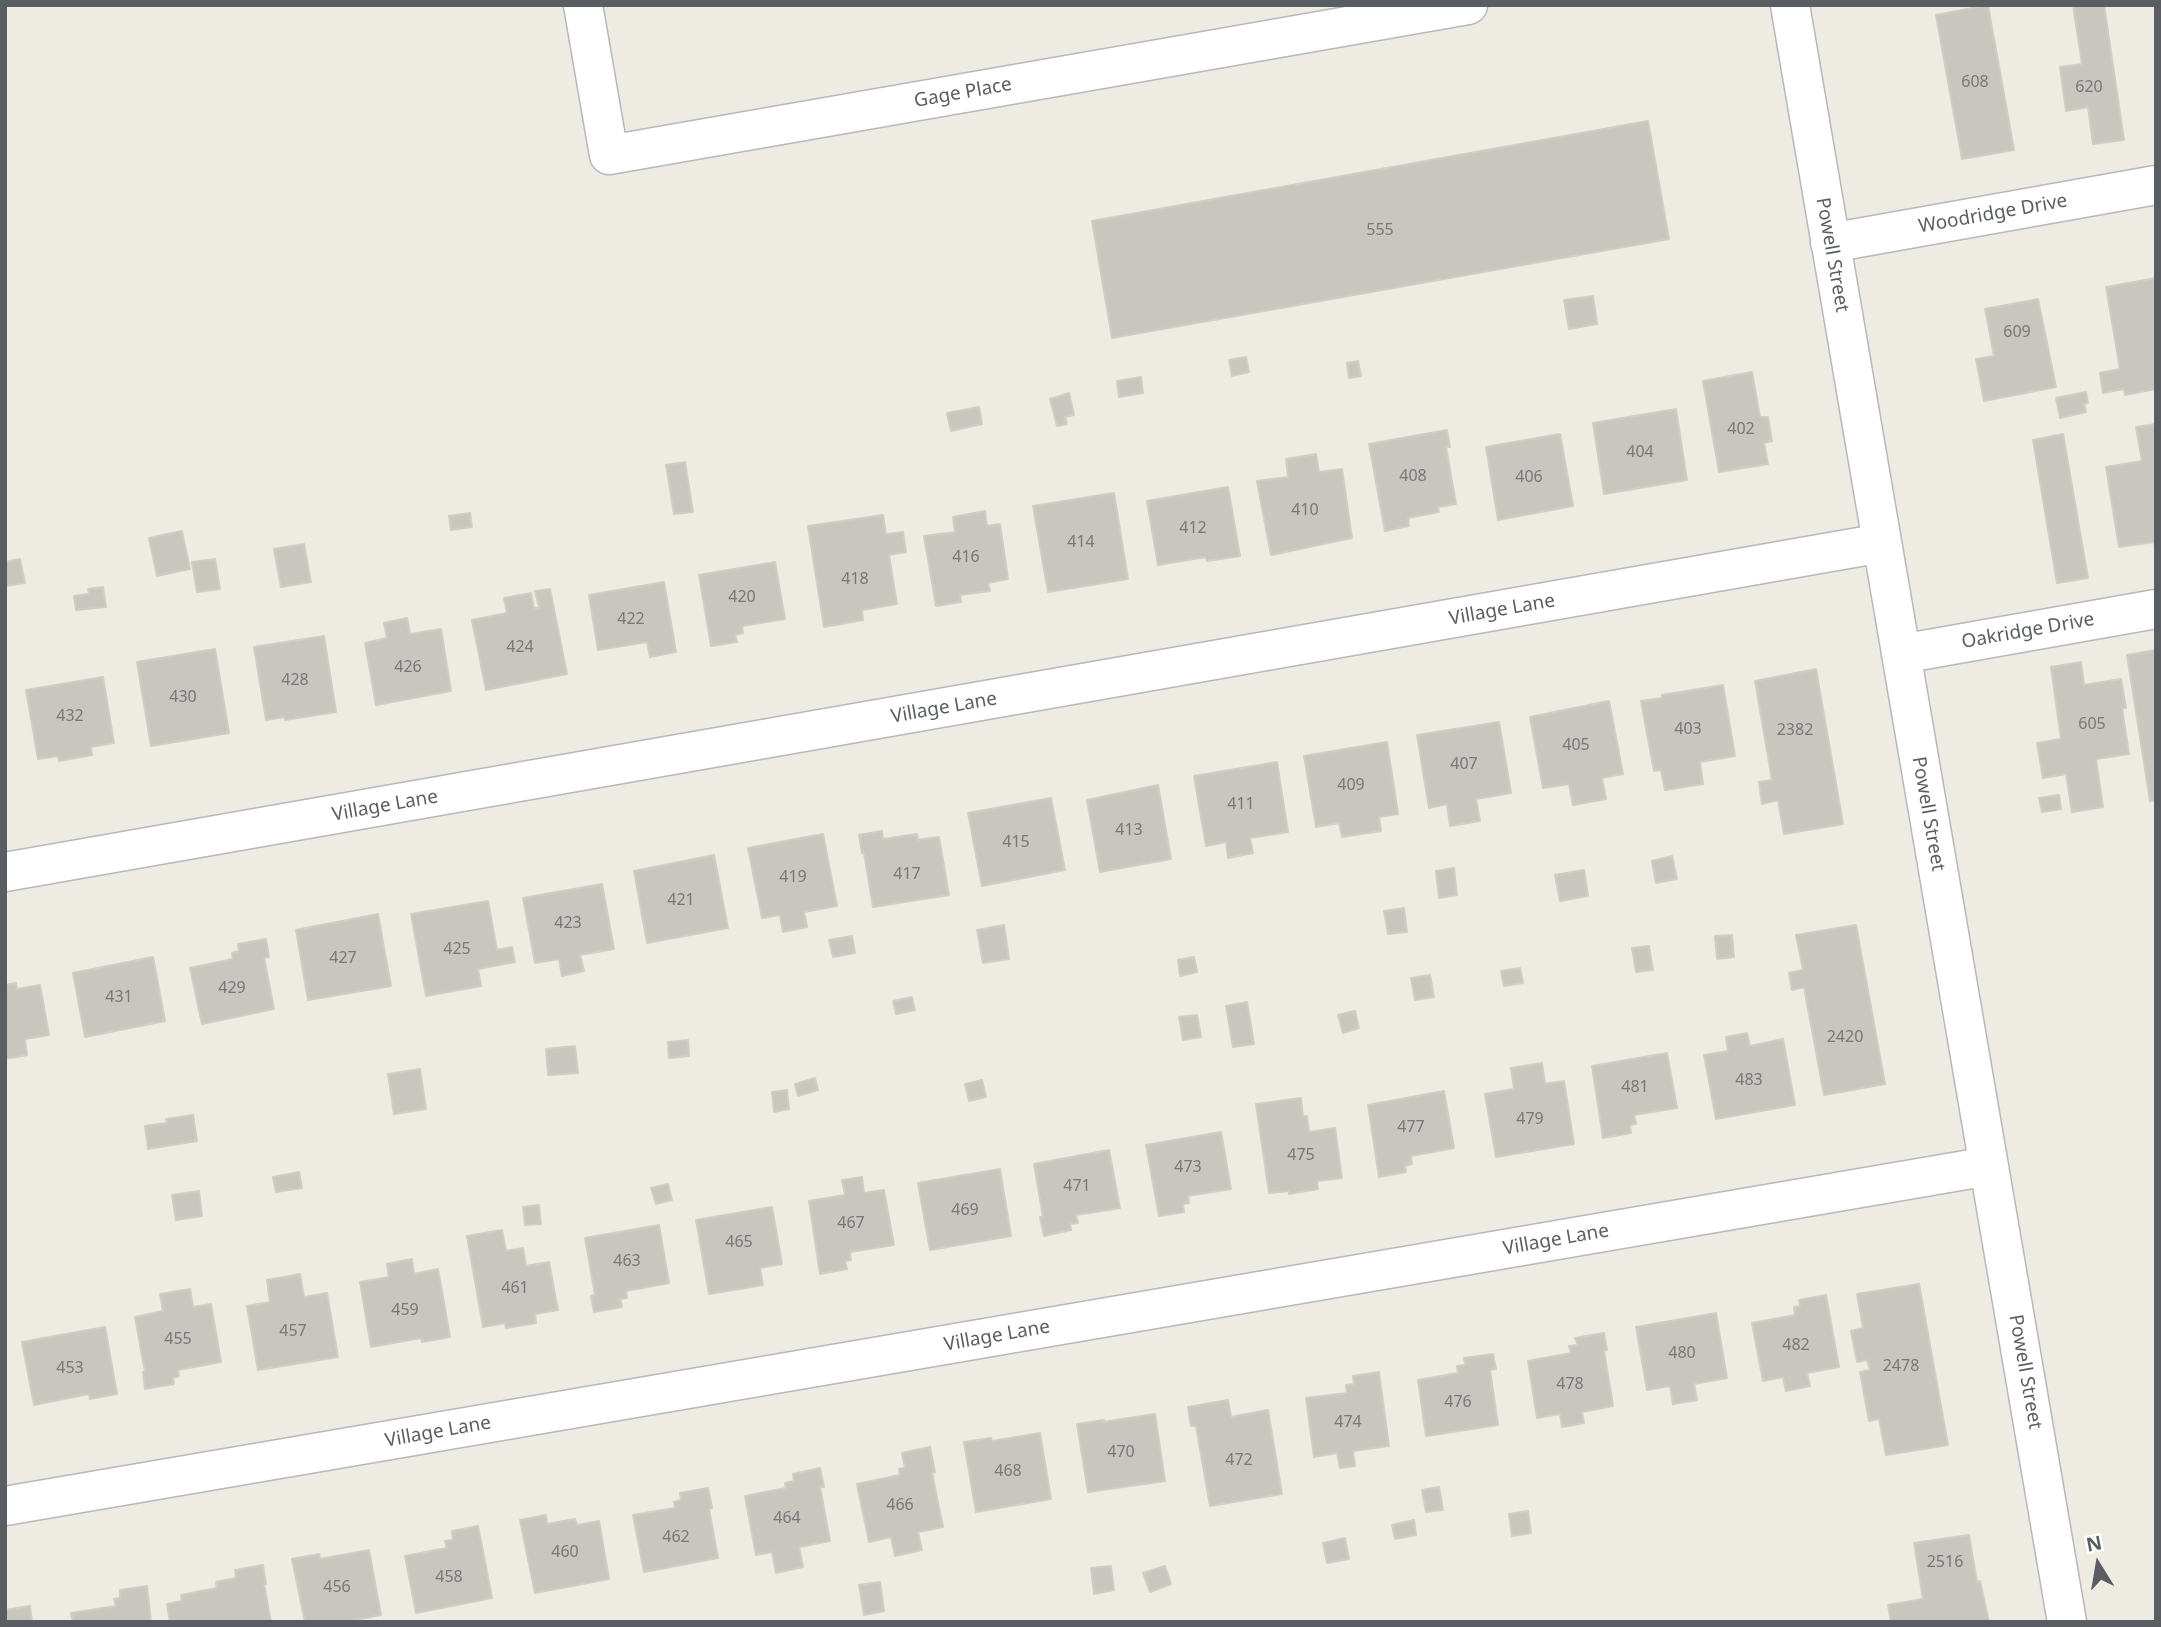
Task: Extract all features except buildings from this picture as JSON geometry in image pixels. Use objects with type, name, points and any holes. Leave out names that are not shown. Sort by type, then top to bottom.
[{"type":"street","name":"Gage Place","points":[[583,5],[609,155],[1468,5]]},
{"type":"street","name":"Powell Street","points":[[1790,5],[2067,1622]]},
{"type":"street","name":"Woodridge Drive","points":[[1830,243],[2156,185]]},
{"type":"street","name":"Village Lane","points":[[5,872],[1882,543]]},
{"type":"street","name":"Oakridge Drive","points":[[1901,654],[2156,609]]},
{"type":"street","name":"Village Lane","points":[[5,1506],[1989,1166]]}]
